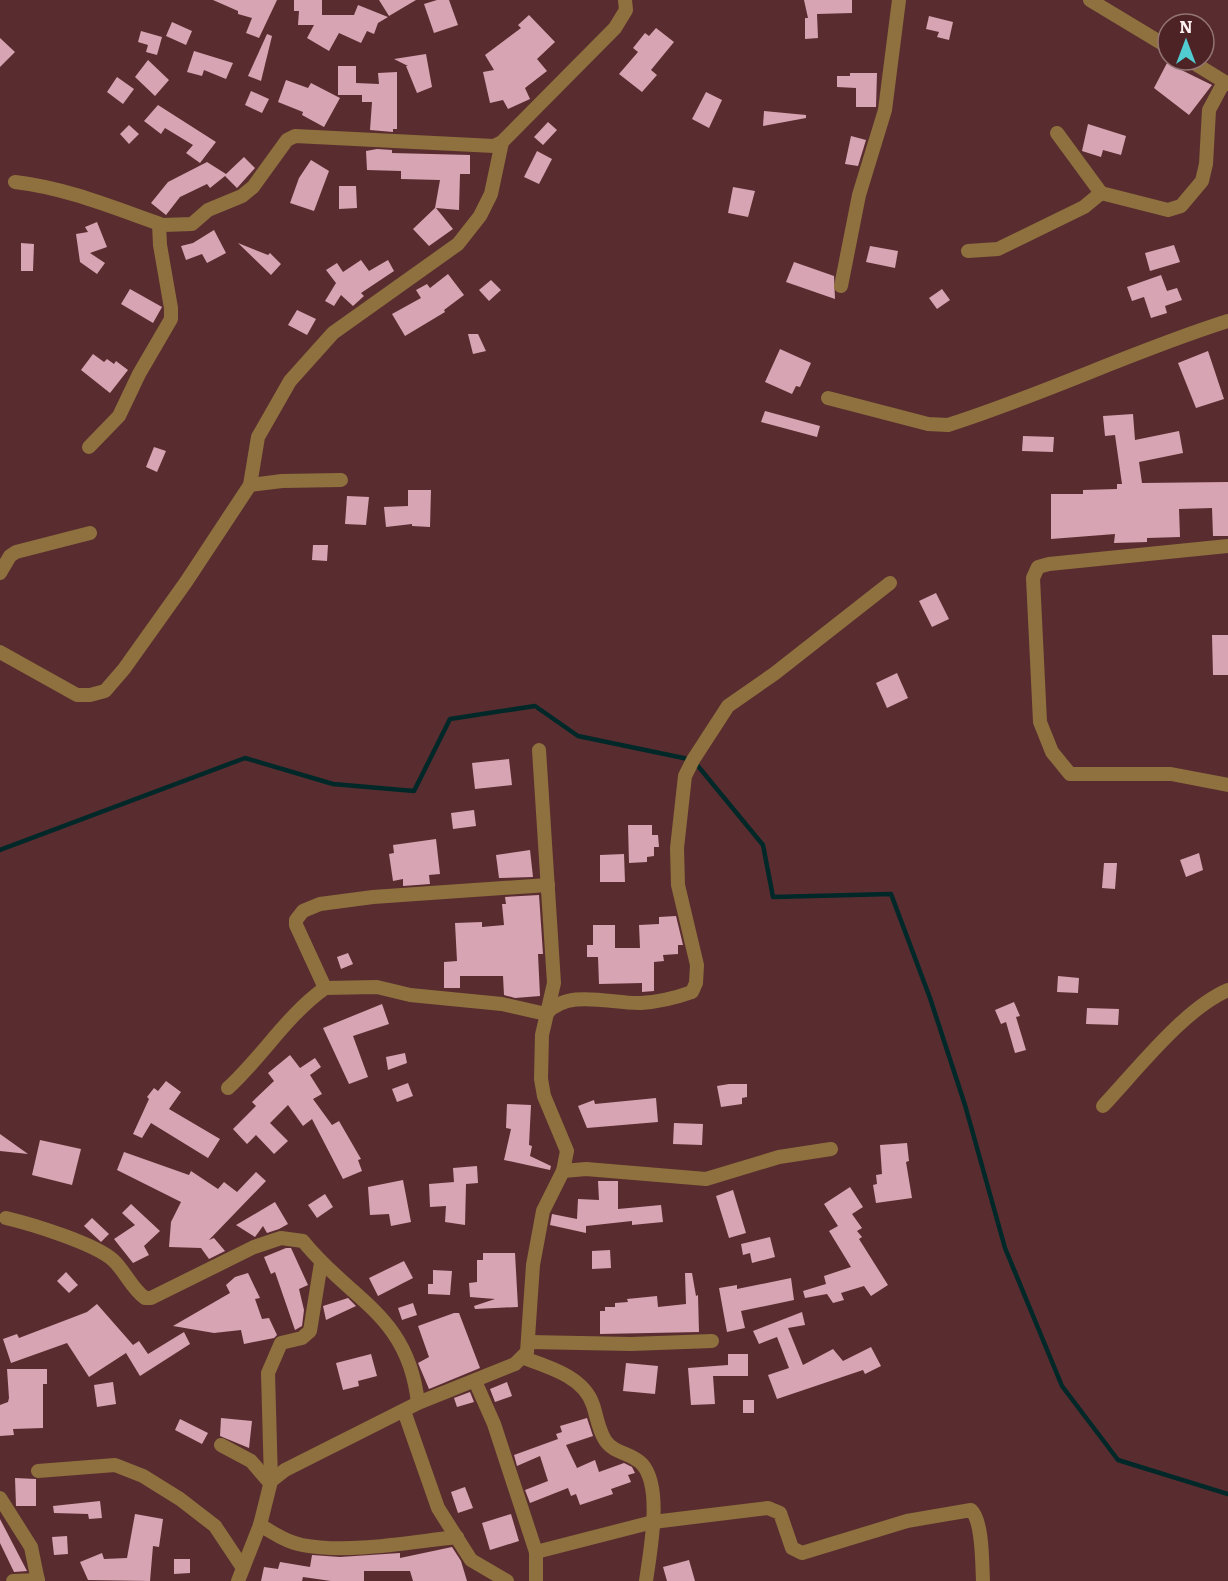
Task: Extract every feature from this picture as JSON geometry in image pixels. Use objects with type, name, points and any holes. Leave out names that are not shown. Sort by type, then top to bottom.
[{"type":"street","points":[[15,182],[46,185],[159,224],[192,224],[208,210],[242,196],[253,187],[287,140],[295,136],[401,140],[484,148],[502,142],[615,27],[626,10],[624,0]]},
{"type":"street","points":[[841,286],[859,195],[885,110],[899,0]]},
{"type":"street","points":[[1090,0],[1156,40]]},
{"type":"street","points":[[1057,133],[1101,193],[1168,210],[1181,206],[1202,181],[1206,164],[1209,110],[1226,83],[1208,72]]},
{"type":"street","points":[[0,652],[77,694],[90,695],[105,691],[124,669],[186,582],[250,485],[258,437],[290,381],[333,333],[458,244],[480,216],[491,194],[502,142]]},
{"type":"street","points":[[968,251],[998,249],[1084,207],[1101,193]]},
{"type":"street","points":[[89,447],[119,416],[139,374],[171,319],[159,224]]},
{"type":"street","points":[[828,399],[928,424],[948,424],[1089,372],[1165,341],[1228,321]]},
{"type":"street","points":[[250,485],[282,480],[342,480]]},
{"type":"street","points":[[0,573],[10,556],[16,552],[90,533]]},
{"type":"street","points":[[1228,546],[1048,564],[1038,567],[1033,578],[1040,722],[1052,752],[1070,774],[1171,774],[1228,785]]},
{"type":"street","points":[[546,1014],[556,1004],[569,1000],[643,1003],[692,992],[696,983],[697,965],[678,885],[678,848],[685,776],[702,743],[728,706],[774,674],[890,583]]},
{"type":"street","points":[[271,1482],[314,1454],[418,1403],[475,1381],[524,1358],[529,1342],[533,1265],[543,1211],[563,1171],[567,1150],[544,1096],[541,1079],[542,1035],[554,983],[539,750]]},
{"type":"street","points":[[325,988],[296,925],[296,920],[303,911],[320,904],[374,897],[548,885]]},
{"type":"street","points":[[228,1088],[254,1064],[282,1026],[325,988],[377,987],[410,994],[502,1004],[546,1014]]},
{"type":"street","points":[[1103,1106],[1180,1025],[1206,1002],[1228,990]]},
{"type":"street","points":[[563,1171],[586,1169],[706,1179],[779,1157],[831,1149]]},
{"type":"street","points":[[6,1218],[52,1231],[99,1251],[112,1259],[146,1299],[152,1299],[254,1247],[281,1238],[303,1241],[321,1263],[388,1322],[410,1370],[418,1403]]},
{"type":"street","points":[[240,1575],[260,1525],[271,1482],[268,1373],[281,1343],[302,1338],[310,1331],[321,1263]]},
{"type":"street","points":[[529,1342],[610,1344],[712,1341]]},
{"type":"street","points":[[524,1358],[549,1367],[582,1385],[593,1403],[598,1428],[611,1448],[636,1458],[648,1471],[651,1483],[653,1522],[646,1581]]},
{"type":"street","points":[[475,1381],[494,1424],[536,1552],[536,1581]]},
{"type":"street","points":[[404,1411],[438,1508],[471,1560],[507,1581]]},
{"type":"street","points":[[221,1444],[251,1461],[271,1482]]},
{"type":"street","points":[[38,1471],[115,1465],[143,1476],[180,1499],[215,1526],[240,1575]]},
{"type":"street","points":[[0,1498],[5,1510],[32,1547],[38,1581],[13,1581]]},
{"type":"street","points":[[536,1552],[653,1522],[768,1508],[780,1513],[792,1548],[802,1553],[907,1521],[971,1510],[975,1514],[979,1530],[984,1581]]},
{"type":"street","points":[[260,1525],[302,1545],[346,1547],[457,1538]]},
{"type":"building","points":[[213,0],[277,0],[259,38],[246,33],[252,18],[238,14],[238,11]]},
{"type":"building","points":[[294,0],[322,0],[322,15],[354,15],[358,5],[388,17],[378,23],[374,34],[367,31],[361,43],[339,33],[329,51],[307,38],[314,25],[298,25],[299,11],[294,11]]},
{"type":"building","points":[[379,0],[416,0],[389,16]]},
{"type":"building","points":[[437,0],[449,0],[458,25],[434,33],[424,4]]},
{"type":"building","points":[[804,0],[852,0],[852,13],[817,14],[818,38],[805,39],[805,18],[808,18]]},
{"type":"building","points":[[529,15],[555,42],[537,59],[547,71],[525,88],[530,99],[508,109],[503,100],[490,103],[483,72],[494,70],[485,55],[521,28],[518,25]]},
{"type":"building","points":[[929,16],[953,22],[949,40],[937,37],[939,32],[926,29]]},
{"type":"building","points":[[172,22],[192,31],[186,45],[166,36]]},
{"type":"building","points":[[656,28],[674,42],[651,70],[657,75],[642,92],[619,74],[638,52],[633,48],[645,33],[649,36]]},
{"type":"building","points":[[141,31],[162,37],[157,55],[146,52],[148,45],[138,42]]},
{"type":"building","points":[[267,34],[272,36],[261,81],[248,76]]},
{"type":"building","points":[[0,38],[15,52],[0,67]]},
{"type":"building","points":[[194,51],[233,63],[226,79],[204,70],[202,76],[187,72]]},
{"type":"building","points":[[426,54],[432,87],[417,93],[406,66],[408,66],[394,59]]},
{"type":"building","points":[[148,60],[169,80],[155,96],[135,77]]},
{"type":"building","points":[[338,66],[356,66],[356,83],[379,84],[378,73],[397,72],[397,129],[393,129],[393,132],[370,130],[372,102],[362,102],[362,95],[338,95]]},
{"type":"building","points":[[1162,72],[1185,72],[1212,85],[1189,115],[1154,88]]},
{"type":"building","points":[[850,73],[877,73],[876,107],[856,107],[856,88],[837,87],[837,76],[850,76]]},
{"type":"building","points":[[117,77],[134,89],[123,104],[107,92]]},
{"type":"building","points":[[286,80],[308,88],[311,83],[340,98],[324,127],[302,115],[303,112],[278,102]]},
{"type":"building","points":[[251,91],[269,99],[262,113],[245,105]]},
{"type":"building","points":[[706,92],[722,100],[709,128],[692,119]]},
{"type":"building","points":[[158,105],[216,142],[200,163],[186,153],[193,145],[165,128],[161,134],[144,121]]},
{"type":"building","points":[[764,111],[806,115],[806,118],[763,126]]},
{"type":"building","points":[[548,122],[557,130],[543,145],[534,137]]},
{"type":"building","points":[[1088,124],[1126,136],[1121,155],[1103,150],[1101,157],[1082,151]]},
{"type":"building","points":[[129,125],[139,134],[129,144],[120,134]]},
{"type":"building","points":[[851,136],[866,140],[858,166],[845,164]]},
{"type":"building","points":[[392,150],[392,153],[470,155],[470,174],[460,174],[459,210],[436,208],[453,229],[429,246],[413,229],[435,208],[440,180],[401,179],[401,171],[367,170],[366,151]]},
{"type":"building","points":[[537,151],[552,159],[539,184],[524,177]]},
{"type":"building","points":[[244,157],[255,168],[237,188],[225,176],[210,188],[207,184],[180,197],[166,215],[151,203],[168,182],[207,162],[226,174]]},
{"type":"building","points":[[311,160],[329,171],[314,211],[290,203],[299,178]]},
{"type":"building","points":[[339,186],[356,186],[357,208],[339,209]]},
{"type":"building","points":[[733,187],[755,191],[748,217],[728,213]]},
{"type":"building","points":[[97,222],[107,247],[90,253],[105,263],[97,274],[80,262],[76,234],[88,232],[85,227]]},
{"type":"building","points":[[214,230],[226,253],[207,263],[202,254],[186,260],[181,246],[193,243]]},
{"type":"building","points":[[21,243],[34,244],[33,271],[21,271]]},
{"type":"building","points":[[238,243],[268,255],[270,253],[281,264],[271,275]]},
{"type":"building","points":[[1174,245],[1180,262],[1150,271],[1145,253]]},
{"type":"building","points":[[870,246],[898,251],[895,268],[866,262]]},
{"type":"building","points":[[361,260],[369,271],[388,260],[394,271],[361,293],[364,296],[353,306],[341,295],[334,306],[325,301],[336,283],[326,270],[337,263],[343,272]]},
{"type":"building","points":[[794,262],[834,276],[835,299],[786,282]]},
{"type":"building","points":[[448,274],[464,295],[444,310],[445,312],[405,336],[392,314],[421,298],[416,290],[427,284],[430,288]]},
{"type":"building","points":[[1161,275],[1167,291],[1177,288],[1182,300],[1165,306],[1167,313],[1151,318],[1144,297],[1132,301],[1127,287]]},
{"type":"building","points":[[491,280],[501,290],[489,301],[479,290]]},
{"type":"building","points":[[130,289],[162,307],[153,323],[121,304]]},
{"type":"building","points":[[942,289],[950,300],[937,309],[929,298]]},
{"type":"building","points":[[297,310],[316,319],[307,335],[288,325]]},
{"type":"building","points":[[468,334],[478,334],[486,351],[473,354]]},
{"type":"building","points":[[780,349],[811,363],[800,387],[796,386],[792,394],[765,382]]},
{"type":"building","points":[[1208,351],[1224,399],[1196,408],[1178,363]]},
{"type":"building","points":[[93,354],[104,362],[107,359],[114,364],[116,361],[128,370],[110,393],[81,370]]},
{"type":"building","points":[[765,411],[820,426],[817,437],[761,422]]},
{"type":"building","points":[[1133,414],[1135,440],[1179,431],[1183,453],[1139,462],[1142,483],[1228,482],[1228,536],[1213,536],[1212,508],[1179,509],[1180,537],[1147,538],[1147,542],[1114,543],[1115,534],[1051,539],[1051,494],[1083,494],[1083,490],[1117,489],[1117,484],[1122,484],[1115,435],[1105,436],[1103,416]]},
{"type":"building","points":[[1023,436],[1054,437],[1053,452],[1022,451]]},
{"type":"building","points":[[154,447],[166,451],[157,472],[146,467]]},
{"type":"building","points":[[408,490],[431,490],[430,527],[412,526],[412,524],[386,527],[384,507],[408,506]]},
{"type":"building","points":[[347,496],[369,497],[366,525],[345,524]]},
{"type":"building","points":[[313,545],[328,545],[327,561],[312,560]]},
{"type":"building","points":[[936,593],[949,619],[932,627],[919,601]]},
{"type":"building","points":[[1212,635],[1228,635],[1228,675],[1213,675]]},
{"type":"building","points":[[897,673],[908,698],[887,708],[876,683]]},
{"type":"building","points":[[509,759],[512,785],[475,789],[472,763]]},
{"type":"building","points":[[474,810],[476,826],[453,829],[451,813]]},
{"type":"building","points":[[628,825],[652,825],[652,835],[658,835],[659,847],[654,847],[654,856],[647,857],[647,862],[629,863]]},
{"type":"building","points":[[436,839],[440,874],[429,875],[430,884],[403,886],[403,879],[393,881],[389,854],[394,853],[393,845]]},
{"type":"building","points":[[530,850],[533,877],[499,878],[496,855]]},
{"type":"building","points":[[1199,853],[1203,870],[1186,877],[1180,860]]},
{"type":"building","points":[[624,854],[625,882],[600,882],[600,855]]},
{"type":"building","points":[[1104,863],[1117,863],[1115,889],[1102,888]]},
{"type":"building","points":[[539,895],[543,954],[538,954],[540,996],[515,998],[504,995],[503,976],[460,976],[460,988],[444,988],[444,962],[457,961],[455,923],[482,922],[482,927],[504,925],[502,904],[506,904],[505,897]]},
{"type":"building","points":[[676,916],[683,945],[678,945],[678,954],[663,955],[664,961],[654,962],[654,991],[642,992],[642,983],[599,984],[598,957],[587,957],[587,945],[593,945],[593,925],[615,925],[615,948],[640,948],[639,925],[659,924],[659,917]]},
{"type":"building","points":[[348,953],[353,964],[341,969],[337,957]]},
{"type":"building","points":[[1058,976],[1079,978],[1078,993],[1057,992]]},
{"type":"building","points":[[1014,1002],[1020,1016],[1016,1017],[1026,1050],[1015,1053],[1006,1022],[1001,1024],[995,1010]]},
{"type":"building","points":[[382,1004],[389,1024],[353,1036],[368,1077],[349,1084],[323,1028]]},
{"type":"building","points":[[1087,1008],[1119,1009],[1118,1025],[1086,1024]]},
{"type":"building","points":[[405,1053],[407,1063],[388,1070],[386,1057]]},
{"type":"building","points":[[290,1055],[300,1068],[315,1058],[321,1067],[310,1075],[322,1094],[313,1099],[332,1125],[339,1121],[361,1159],[358,1160],[362,1171],[343,1179],[312,1119],[303,1126],[288,1105],[270,1123],[288,1141],[274,1154],[256,1135],[247,1144],[233,1129],[256,1106],[252,1102],[274,1081],[268,1073]]},
{"type":"building","points":[[166,1081],[181,1092],[169,1109],[220,1139],[208,1158],[151,1123],[142,1138],[133,1134],[149,1099],[147,1097],[154,1088],[158,1091]]},
{"type":"building","points":[[408,1083],[413,1096],[397,1102],[392,1089]]},
{"type":"building","points":[[747,1084],[747,1097],[742,1098],[742,1104],[721,1107],[717,1086]]},
{"type":"building","points":[[656,1098],[658,1122],[587,1128],[578,1106],[594,1100],[595,1104]]},
{"type":"building","points":[[507,1104],[531,1105],[529,1145],[532,1146],[530,1156],[551,1166],[550,1170],[504,1160],[511,1129],[506,1128]]},
{"type":"building","points":[[674,1123],[703,1124],[702,1145],[673,1144]]},
{"type":"building","points":[[0,1134],[28,1154],[0,1151]]},
{"type":"building","points":[[40,1140],[81,1149],[72,1185],[32,1175]]},
{"type":"building","points":[[907,1143],[909,1161],[906,1162],[912,1198],[876,1203],[873,1185],[877,1184],[876,1175],[882,1174],[880,1145]]},
{"type":"building","points":[[124,1152],[189,1175],[191,1171],[218,1189],[224,1182],[237,1192],[256,1172],[266,1181],[209,1240],[214,1238],[225,1251],[209,1259],[201,1248],[169,1247],[171,1222],[181,1202],[117,1170]]},
{"type":"building","points":[[477,1166],[478,1183],[466,1184],[465,1225],[445,1222],[446,1206],[430,1207],[429,1184],[454,1182],[453,1168]]},
{"type":"building","points":[[403,1180],[411,1222],[391,1226],[389,1214],[370,1215],[368,1187]]},
{"type":"building","points":[[598,1181],[618,1181],[618,1209],[661,1205],[663,1222],[632,1225],[632,1221],[586,1226],[586,1233],[550,1225],[552,1214],[577,1219],[578,1199],[599,1200]]},
{"type":"building","points":[[850,1187],[863,1207],[852,1214],[862,1228],[857,1231],[862,1237],[859,1239],[888,1285],[871,1296],[864,1286],[841,1293],[844,1300],[833,1303],[827,1294],[805,1298],[803,1291],[826,1284],[824,1276],[851,1267],[829,1231],[838,1226],[824,1204]]},
{"type":"building","points":[[733,1190],[746,1233],[729,1238],[716,1196]]},
{"type":"building","points":[[325,1194],[333,1207],[317,1218],[308,1205]]},
{"type":"building","points":[[275,1202],[288,1224],[267,1233],[263,1226],[255,1237],[236,1225]]},
{"type":"building","points":[[131,1204],[160,1231],[144,1246],[149,1255],[133,1263],[114,1239],[135,1225],[122,1213]]},
{"type":"building","points":[[92,1218],[109,1234],[101,1242],[84,1226]]},
{"type":"building","points":[[770,1237],[775,1257],[752,1263],[750,1253],[743,1255],[741,1244]]},
{"type":"building","points":[[291,1248],[308,1285],[299,1289],[304,1310],[302,1326],[295,1330],[275,1272],[271,1274],[264,1257]]},
{"type":"building","points":[[610,1250],[611,1268],[592,1269],[592,1251]]},
{"type":"building","points":[[483,1253],[515,1253],[518,1307],[475,1309],[474,1306],[495,1299],[470,1297],[469,1283],[477,1282],[477,1260],[483,1260]]},
{"type":"building","points":[[404,1261],[413,1278],[378,1296],[369,1278]]},
{"type":"building","points":[[433,1270],[452,1271],[450,1295],[428,1294],[428,1284],[433,1284]]},
{"type":"building","points":[[66,1272],[78,1285],[69,1293],[57,1281]]},
{"type":"building","points":[[248,1273],[260,1298],[255,1299],[262,1319],[269,1318],[277,1335],[274,1338],[244,1344],[241,1330],[214,1333],[173,1326],[230,1293],[226,1285],[235,1277]]},
{"type":"building","points":[[685,1273],[692,1273],[696,1296],[698,1295],[699,1332],[600,1334],[600,1311],[605,1311],[605,1307],[615,1307],[615,1303],[628,1302],[627,1299],[657,1296],[658,1307],[686,1304]]},
{"type":"building","points":[[791,1278],[794,1300],[741,1311],[745,1328],[727,1332],[719,1288],[737,1285],[737,1289]]},
{"type":"building","points":[[348,1298],[356,1306],[326,1320],[323,1306]]},
{"type":"building","points":[[413,1303],[417,1315],[402,1320],[398,1308]]},
{"type":"building","points":[[97,1304],[133,1345],[139,1341],[148,1354],[184,1332],[190,1344],[140,1376],[126,1353],[89,1377],[67,1343],[11,1363],[3,1339],[17,1334],[19,1338],[87,1312]]},
{"type":"building","points":[[802,1312],[805,1325],[788,1328],[803,1365],[833,1349],[843,1361],[871,1347],[881,1366],[865,1374],[863,1370],[777,1399],[768,1375],[789,1368],[777,1337],[759,1344],[753,1331]]},
{"type":"building","points":[[459,1313],[480,1368],[429,1389],[418,1363],[429,1357],[418,1326]]},
{"type":"building","points":[[371,1354],[377,1376],[358,1381],[359,1386],[343,1390],[336,1363]]},
{"type":"building","points":[[728,1354],[748,1354],[748,1376],[713,1376],[715,1404],[691,1405],[688,1368],[728,1365]]},
{"type":"building","points":[[626,1363],[658,1366],[655,1394],[623,1391]]},
{"type":"building","points":[[7,1369],[47,1369],[47,1384],[43,1384],[43,1428],[13,1429],[14,1435],[0,1436],[0,1405],[8,1402],[9,1398]]},
{"type":"building","points":[[113,1382],[116,1404],[97,1407],[94,1385]]},
{"type":"building","points":[[507,1382],[512,1396],[495,1402],[490,1389]]},
{"type":"building","points":[[470,1392],[474,1402],[457,1407],[454,1398]]},
{"type":"building","points":[[743,1400],[754,1400],[754,1413],[743,1413]]},
{"type":"building","points":[[221,1418],[252,1421],[249,1448],[220,1436]]},
{"type":"building","points":[[587,1418],[593,1436],[566,1445],[577,1468],[595,1460],[599,1472],[624,1463],[632,1467],[635,1473],[628,1475],[631,1482],[611,1489],[613,1494],[580,1505],[576,1494],[571,1496],[568,1488],[530,1503],[525,1490],[548,1481],[540,1456],[517,1466],[514,1455],[558,1439],[556,1434],[562,1432],[560,1426]]},
{"type":"building","points":[[180,1419],[208,1433],[202,1444],[175,1430]]},
{"type":"building","points":[[15,1478],[36,1479],[36,1506],[16,1506]]},
{"type":"building","points":[[465,1487],[473,1508],[458,1513],[451,1492]]},
{"type":"building","points":[[100,1501],[102,1518],[89,1519],[88,1514],[54,1513],[53,1506]]},
{"type":"building","points":[[135,1514],[163,1519],[159,1547],[153,1546],[150,1581],[88,1580],[80,1562],[102,1553],[104,1559],[127,1558]]},
{"type":"building","points":[[511,1514],[519,1541],[490,1550],[482,1523]]},
{"type":"building","points":[[0,1519],[27,1571],[14,1572],[0,1543]]},
{"type":"building","points":[[67,1536],[68,1554],[54,1555],[52,1537]]},
{"type":"building","points":[[452,1547],[461,1561],[467,1581],[413,1581],[410,1571],[364,1571],[364,1581],[331,1581],[303,1577],[302,1581],[261,1581],[264,1567],[278,1569],[280,1562],[310,1567],[312,1555],[340,1557],[400,1553],[400,1558]]},
{"type":"building","points":[[174,1559],[190,1559],[190,1573],[174,1574]]},
{"type":"building","points":[[689,1560],[695,1581],[667,1581],[663,1567]]},
{"type":"waterway","points":[[0,850],[245,758],[333,784],[414,791],[450,719],[535,706],[578,736],[693,760],[763,845],[773,897],[891,894],[930,998],[965,1105],[1005,1248],[1062,1386],[1118,1460],[1228,1494]]}]
